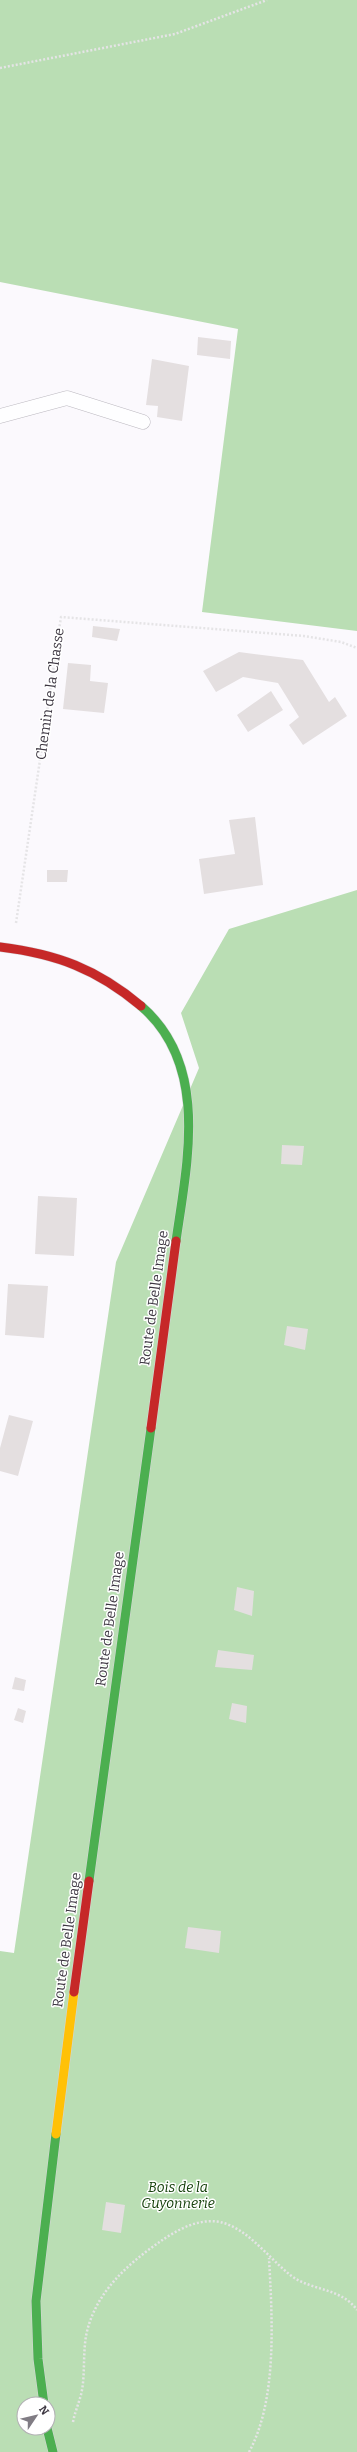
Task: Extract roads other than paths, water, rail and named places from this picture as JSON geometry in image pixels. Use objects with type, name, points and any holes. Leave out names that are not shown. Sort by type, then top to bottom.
[{"type":"main road","name":"Route de Belle Image","points":[[0,947],[44,954],[92,969],[115,983],[154,1020],[167,1039],[179,1062],[188,1091],[188,1118],[180,1214],[74,1989],[36,2301],[38,2359],[43,2396]]},
{"type":"main road","points":[[49,2436],[53,2452]]},
{"type":"lane","points":[[0,416],[67,398],[143,422]]},
{"type":"park label","name":"Bois de la Guyonnerie","points":[[178,2196]]}]
